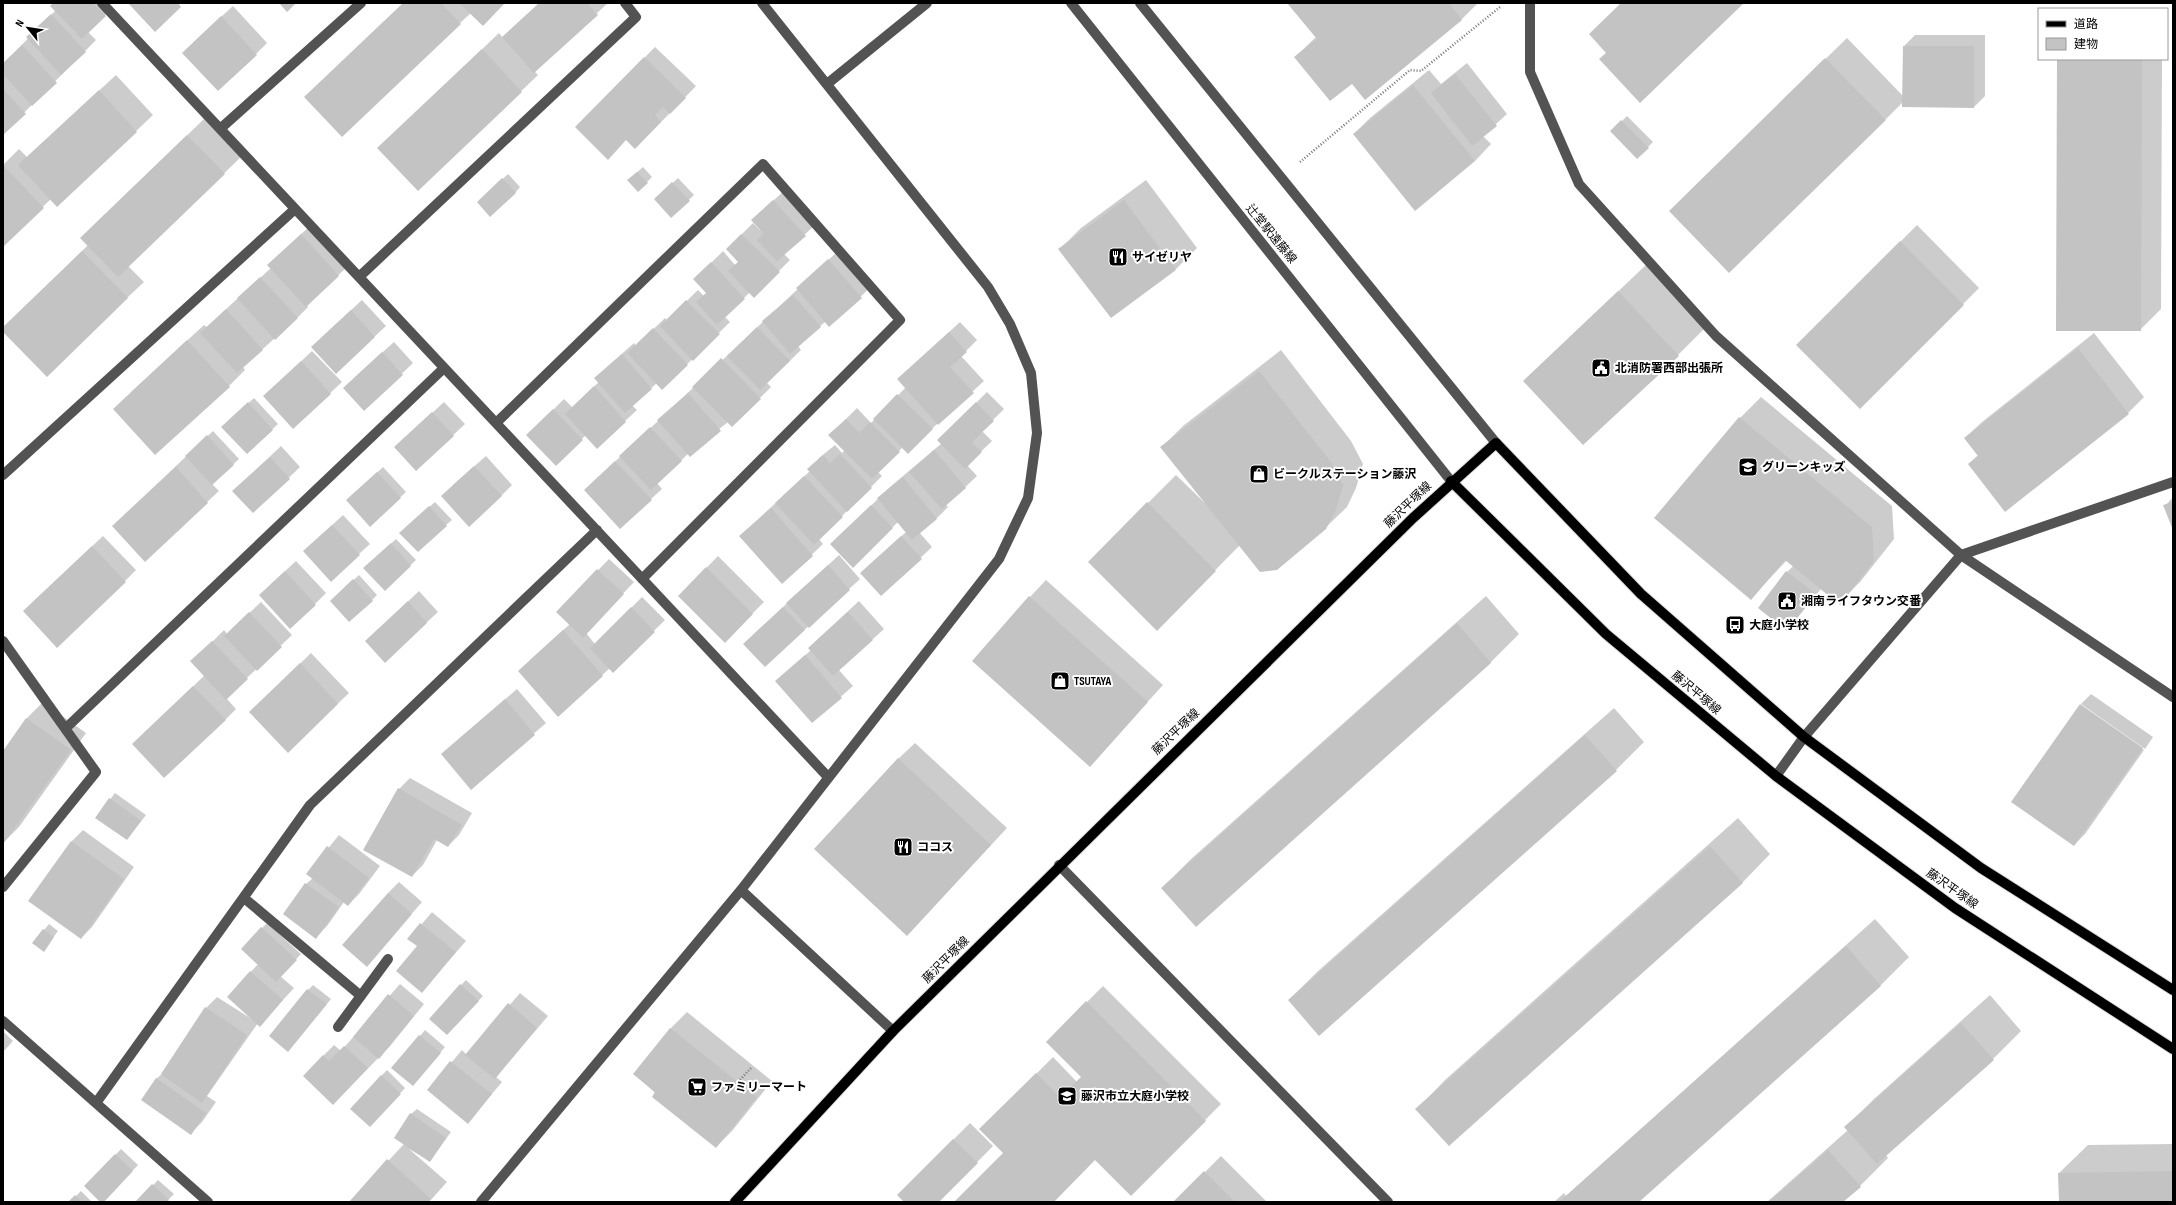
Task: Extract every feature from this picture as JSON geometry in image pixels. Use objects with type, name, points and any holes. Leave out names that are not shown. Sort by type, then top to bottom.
[{"type":"main road","points":[[1452,481],[1496,443],[1640,594],[1804,737],[1981,868],[2173,990]]},
{"type":"main road","name":"藤沢平塚線","points":[[735,1202],[893,1031],[1059,865],[1452,481],[1606,634],[1776,776],[1955,908],[2173,1049]]},
{"type":"street","points":[[102,3],[828,777]]},
{"type":"street","points":[[220,129],[361,3]]},
{"type":"street","points":[[359,277],[636,17],[625,3]]},
{"type":"street","points":[[481,1202],[741,890],[999,558],[1028,498],[1037,433],[1031,373],[1010,324],[988,287],[828,84],[762,3]]},
{"type":"street","points":[[828,84],[927,3]]},
{"type":"street","name":"辻堂駅遠藤線","points":[[1071,3],[1452,481]]},
{"type":"street","points":[[1140,3],[1496,443]]},
{"type":"street","points":[[1530,3],[1530,72],[1579,184],[1716,336],[1961,555],[2173,697]]},
{"type":"street","points":[[496,423],[763,164],[900,320],[642,579]]},
{"type":"street","points":[[3,475],[295,209]]},
{"type":"street","points":[[66,728],[444,368]]},
{"type":"street","points":[[1776,776],[1804,737],[1961,555],[2173,482]]},
{"type":"street","points":[[96,1103],[310,805],[597,530]]},
{"type":"street","points":[[3,641],[96,772],[3,887]]},
{"type":"street","points":[[1059,865],[1388,1202]]},
{"type":"street","points":[[741,890],[893,1031]]},
{"type":"street","points":[[244,898],[361,996]]},
{"type":"street","points":[[338,1027],[388,959]]},
{"type":"street","points":[[3,1021],[208,1202]]},
{"type":"path","points":[[1299,163],[1410,70],[1421,71],[1500,6]]},
{"type":"path","points":[[738,1082],[751,1068]]},
{"type":"building","points":[[53,3],[93,3],[106,16],[82,39],[50,6]]},
{"type":"building","points":[[128,3],[178,3],[181,7],[155,32]]},
{"type":"building","points":[[279,3],[296,3],[287,12]]},
{"type":"building","points":[[403,3],[441,3],[461,24],[342,137],[304,97]]},
{"type":"building","points":[[459,3],[505,3],[483,26]]},
{"type":"building","points":[[539,3],[587,3],[598,15],[534,73],[502,37]]},
{"type":"building","points":[[1287,3],[1449,3],[1462,20],[1365,100],[1352,84],[1330,101],[1294,57],[1317,39]]},
{"type":"building","points":[[1621,3],[1744,3],[1640,103],[1599,59],[1606,53],[1589,34]]},
{"type":"building","points":[[51,14],[86,52],[61,75],[26,37]]},
{"type":"building","points":[[221,16],[257,55],[218,91],[182,53]]},
{"type":"building","points":[[22,45],[57,83],[32,106],[3,74],[3,63]]},
{"type":"building","points":[[1903,46],[1974,46],[1974,108],[1902,107]]},
{"type":"building","points":[[482,49],[522,92],[418,191],[377,148]]},
{"type":"building","points":[[644,57],[686,98],[670,114],[663,107],[655,115],[661,122],[635,149],[626,140],[608,160],[575,127]]},
{"type":"building","points":[[1825,58],[1886,120],[1729,273],[1669,211]]},
{"type":"building","points":[[2057,60],[2142,60],[2141,331],[2056,331]]},
{"type":"building","points":[[1455,74],[1497,126],[1472,146],[1431,93]]},
{"type":"building","points":[[1413,85],[1475,161],[1415,211],[1353,134]]},
{"type":"building","points":[[3,89],[26,114],[3,135]]},
{"type":"building","points":[[99,90],[137,132],[57,207],[18,165]]},
{"type":"building","points":[[1621,120],[1649,148],[1637,159],[1610,131]]},
{"type":"building","points":[[187,135],[225,174],[118,277],[80,238]]},
{"type":"building","points":[[3,165],[44,208],[3,247]]},
{"type":"building","points":[[637,172],[648,183],[638,192],[627,180]]},
{"type":"building","points":[[502,178],[516,193],[490,217],[477,202]]},
{"type":"building","points":[[672,182],[690,201],[671,218],[654,199]]},
{"type":"building","points":[[773,200],[806,236],[777,261],[757,240],[764,234],[751,220]]},
{"type":"building","points":[[1124,200],[1176,270],[1111,318],[1058,249]]},
{"type":"building","points":[[301,234],[339,276],[306,307],[267,265]]},
{"type":"building","points":[[741,234],[780,272],[754,298],[728,271],[738,262],[726,249]]},
{"type":"building","points":[[1900,241],[1964,305],[1860,409],[1796,345]]},
{"type":"building","points":[[82,251],[128,298],[47,377],[3,332],[3,327]]},
{"type":"building","points":[[828,259],[862,298],[829,327],[796,288]]},
{"type":"building","points":[[711,262],[745,299],[717,325],[696,302],[706,293],[693,279]]},
{"type":"building","points":[[260,277],[298,318],[275,340],[237,298]]},
{"type":"building","name":"北消防署西部出張所","points":[[1618,291],[1679,356],[1583,445],[1523,381]]},
{"type":"building","points":[[793,295],[821,327],[790,354],[762,321]]},
{"type":"building","points":[[686,300],[720,334],[693,361],[660,326]]},
{"type":"building","points":[[226,309],[263,350],[237,373],[200,333]]},
{"type":"building","points":[[351,310],[375,337],[336,374],[311,347]]},
{"type":"building","points":[[757,327],[790,361],[760,390],[727,356]]},
{"type":"building","points":[[653,328],[688,365],[662,390],[627,353]]},
{"type":"building","points":[[949,332],[967,352],[950,367],[974,393],[938,425],[897,379]]},
{"type":"building","points":[[187,340],[230,387],[155,455],[113,409]]},
{"type":"building","points":[[2078,348],[2129,414],[2005,512],[1968,464],[1978,456],[1964,438]]},
{"type":"building","points":[[382,352],[403,375],[364,411],[343,388]]},
{"type":"building","points":[[622,354],[652,389],[625,413],[594,378]]},
{"type":"building","points":[[721,358],[761,399],[732,427],[692,387]]},
{"type":"building","points":[[301,361],[331,394],[293,429],[263,396]]},
{"type":"building","name":"ビークルステーション藤沢","points":[[1259,371],[1331,462],[1343,485],[1336,510],[1326,529],[1277,570],[1260,572],[1160,447]]},
{"type":"building","points":[[594,386],[626,422],[597,449],[565,414]]},
{"type":"building","points":[[688,393],[721,431],[690,457],[657,420]]},
{"type":"building","points":[[897,394],[933,429],[908,454],[873,419]]},
{"type":"building","points":[[248,402],[273,430],[247,454],[221,427]]},
{"type":"building","points":[[976,402],[994,421],[972,442],[982,452],[965,469],[937,440]]},
{"type":"building","points":[[553,409],[583,440],[556,466],[526,435]]},
{"type":"building","points":[[432,412],[454,436],[416,471],[394,447]]},
{"type":"building","name":"グリーンキッズ","points":[[1739,417],[1872,527],[1874,561],[1840,605],[1785,560],[1751,600],[1654,518]]},
{"type":"building","points":[[846,419],[859,433],[870,422],[900,452],[872,479],[828,435]]},
{"type":"building","points":[[650,427],[682,461],[651,490],[619,456]]},
{"type":"building","points":[[207,435],[234,465],[212,485],[185,456]]},
{"type":"building","points":[[934,450],[966,488],[942,509],[909,472]]},
{"type":"building","points":[[840,454],[872,488],[847,512],[807,469],[823,455],[830,463]]},
{"type":"building","points":[[270,457],[290,479],[253,513],[232,491]]},
{"type":"building","points":[[615,461],[652,500],[620,529],[584,490]]},
{"type":"building","points":[[474,466],[502,496],[469,527],[441,496]]},
{"type":"building","points":[[176,467],[208,503],[145,562],[112,526]]},
{"type":"building","points":[[377,472],[401,498],[370,527],[346,500]]},
{"type":"building","points":[[804,476],[843,517],[814,545],[775,503]]},
{"type":"building","points":[[903,477],[937,519],[912,540],[877,498]]},
{"type":"building","points":[[1147,502],[1216,571],[1157,631],[1088,562]]},
{"type":"building","points":[[2173,502],[2173,530],[2163,505]]},
{"type":"building","points":[[871,505],[893,528],[853,568],[830,544]]},
{"type":"building","points":[[429,506],[447,526],[418,552],[399,533]]},
{"type":"building","points":[[771,508],[813,556],[782,584],[739,536]]},
{"type":"building","points":[[332,525],[360,555],[331,582],[303,551]]},
{"type":"building","points":[[901,536],[922,559],[881,596],[860,573]]},
{"type":"building","points":[[391,543],[411,566],[385,591],[363,568]]},
{"type":"building","points":[[92,546],[126,582],[57,648],[23,611]]},
{"type":"building","points":[[828,565],[850,590],[809,628],[786,603]]},
{"type":"building","points":[[706,567],[753,614],[725,643],[678,596]]},
{"type":"building","points":[[597,569],[624,594],[583,638],[556,612]]},
{"type":"building","points":[[285,571],[316,605],[290,629],[259,595]]},
{"type":"building","name":"湘南ライフタウン交番","points":[[1786,571],[1816,594],[1787,631],[1758,608]]},
{"type":"building","points":[[353,579],[373,601],[349,622],[330,601]]},
{"type":"building","name":"TSUTAYA","points":[[1029,596],[1148,702],[1090,767],[972,661]]},
{"type":"building","points":[[408,601],[427,623],[385,663],[365,641]]},
{"type":"building","points":[[631,607],[655,632],[613,673],[590,648]]},
{"type":"building","points":[[783,607],[805,630],[765,667],[743,644]]},
{"type":"building","points":[[249,612],[282,647],[257,671],[224,636]]},
{"type":"building","points":[[848,612],[873,640],[833,676],[808,648]]},
{"type":"building","points":[[1457,623],[1491,663],[1196,927],[1161,888]]},
{"type":"building","points":[[563,630],[603,676],[558,717],[518,671]]},
{"type":"building","points":[[212,641],[248,679],[226,700],[190,661]]},
{"type":"building","points":[[805,655],[842,698],[812,723],[775,681]]},
{"type":"building","points":[[300,663],[338,704],[288,753],[249,712]]},
{"type":"building","points":[[193,686],[226,720],[164,778],[132,744]]},
{"type":"building","points":[[505,699],[535,735],[471,790],[441,754]]},
{"type":"building","points":[[2080,704],[2143,748],[2074,846],[2011,802]]},
{"type":"building","points":[[26,718],[71,750],[3,844],[3,751]]},
{"type":"building","points":[[1585,735],[1617,771],[1319,1036],[1288,1000]]},
{"type":"building","name":"ココス","points":[[898,758],[991,845],[907,936],[814,849]]},
{"type":"building","points":[[398,788],[462,825],[448,847],[434,839],[412,877],[363,850]]},
{"type":"building","points":[[109,798],[141,821],[127,840],[95,818]]},
{"type":"building","points":[[71,841],[124,879],[81,939],[28,901]]},
{"type":"building","points":[[327,846],[369,878],[348,906],[306,874]]},
{"type":"building","points":[[1710,846],[1743,883],[1449,1146],[1415,1109]]},
{"type":"building","points":[[305,883],[339,907],[316,939],[283,914]]},
{"type":"building","points":[[388,893],[412,914],[367,967],[342,945]]},
{"type":"building","points":[[420,923],[456,952],[422,993],[396,971],[417,946],[407,939]]},
{"type":"building","points":[[261,927],[297,960],[276,982],[241,949]]},
{"type":"building","points":[[43,929],[54,937],[44,952],[32,943]]},
{"type":"building","points":[[1846,946],[1881,986],[1639,1202],[1559,1202]]},
{"type":"building","points":[[250,971],[283,1000],[260,1027],[227,997]]},
{"type":"building","points":[[460,984],[479,1001],[447,1035],[429,1019]]},
{"type":"building","points":[[307,989],[327,1004],[288,1052],[269,1036]]},
{"type":"building","points":[[388,994],[414,1016],[379,1059],[353,1037]]},
{"type":"building","points":[[1086,1001],[1206,1121],[1131,1196],[1095,1160],[1054,1202],[954,1202],[1003,1153],[979,1129],[1036,1073],[1060,1097],[1081,1077],[1046,1042]]},
{"type":"building","points":[[508,1003],[537,1028],[495,1079],[465,1055]]},
{"type":"building","points":[[205,1007],[247,1035],[202,1103],[161,1074]]},
{"type":"building","points":[[1961,1023],[1994,1060],[1877,1164],[1844,1127]]},
{"type":"building","name":"ファミリーマート","points":[[670,1028],[757,1097],[716,1148],[652,1097],[655,1092],[633,1074]]},
{"type":"building","points":[[419,1035],[441,1053],[413,1086],[391,1068]]},
{"type":"building","points":[[344,1046],[368,1068],[333,1105],[303,1076],[323,1055],[329,1061]]},
{"type":"building","points":[[450,1061],[492,1094],[468,1124],[427,1090]]},
{"type":"building","points":[[381,1075],[401,1094],[370,1127],[350,1109]]},
{"type":"building","points":[[156,1078],[206,1113],[191,1135],[141,1100]]},
{"type":"building","points":[[410,1113],[446,1138],[430,1162],[394,1138]]},
{"type":"building","points":[[953,1139],[978,1163],[939,1202],[904,1202],[897,1195]]},
{"type":"building","points":[[1828,1150],[1861,1187],[1843,1202],[1769,1202]]},
{"type":"building","points":[[115,1154],[133,1171],[104,1202],[100,1202],[84,1186]]},
{"type":"building","points":[[387,1159],[431,1199],[428,1202],[349,1202]]},
{"type":"building","points":[[1204,1171],[1235,1202],[1173,1202]]},
{"type":"building","points":[[2173,1171],[2173,1202],[2059,1202],[2058,1173]]},
{"type":"building","points":[[152,1184],[169,1200],[167,1202],[135,1202]]},
{"type":"building","points":[[75,1195],[82,1202],[68,1202]]},
{"type":"place","name":"サイゼリヤ","points":[[1118,257]]},
{"type":"place","name":"北消防署西部出張所","points":[[1601,368]]},
{"type":"place","name":"グリーンキッズ","points":[[1748,467]]},
{"type":"place","name":"ビークルステーション藤沢","points":[[1259,474]]},
{"type":"place","name":"湘南ライフタウン交番","points":[[1787,601]]},
{"type":"place","name":"大庭小学校","points":[[1735,625]]},
{"type":"place","name":"TSUTAYA","points":[[1060,681]]},
{"type":"place","name":"ココス","points":[[903,847]]},
{"type":"place","name":"ファミリーマート","points":[[697,1087]]},
{"type":"place","name":"藤沢市立大庭小学校","points":[[1067,1096]]}]
